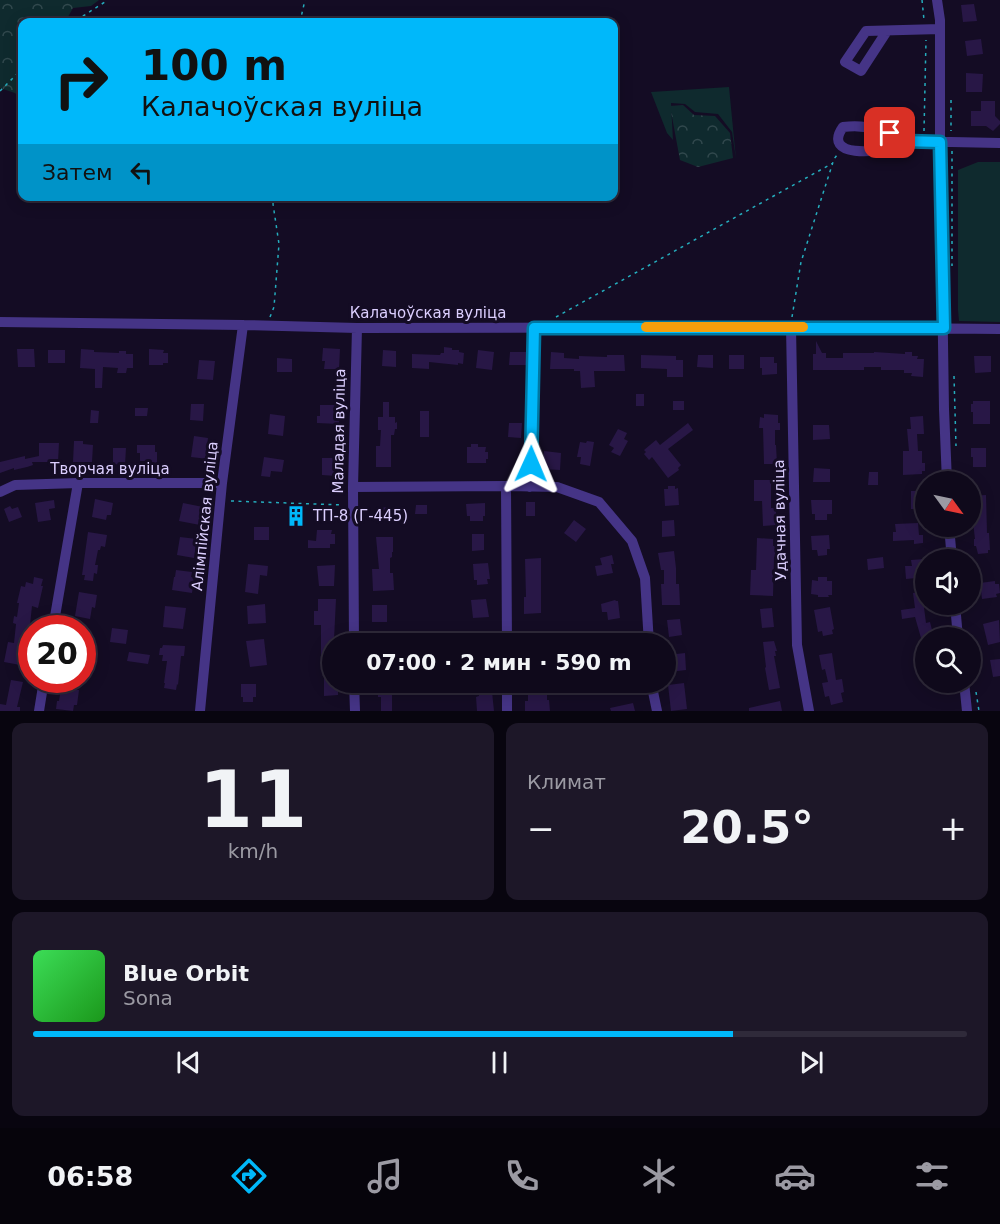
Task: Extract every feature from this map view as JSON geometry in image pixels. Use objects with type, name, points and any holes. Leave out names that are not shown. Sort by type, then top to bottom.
[{"type":"street","points":[[937,0],[946,142],[944,410],[947,471]]},
{"type":"street","points":[[887,31],[940,29]]},
{"type":"street","points":[[903,141],[890,133],[864,126],[849,126],[843,128],[838,134],[838,140],[842,146],[856,152],[893,147],[903,141],[1000,143]]},
{"type":"street","name":"Калачоўская вуліца","points":[[0,322],[357,328],[1000,329]]},
{"type":"street","name":"Алімпійская вуліца","points":[[200,711],[220,500],[243,325]]},
{"type":"street","name":"Удачная вуліца","points":[[791,327],[797,645],[809,711]]},
{"type":"street","name":"Маладая вуліца","points":[[354,633],[353,487],[357,328]]},
{"type":"street","points":[[530,487],[534,328]]},
{"type":"street","points":[[55,615],[78,483]]},
{"type":"street","name":"Творчая вуліца","points":[[0,492],[15,485],[222,483]]},
{"type":"street","points":[[506,486],[507,633]]},
{"type":"street","points":[[353,487],[557,487],[599,502],[632,541],[645,578],[648,633]]},
{"type":"street","points":[[39,711],[42,693]]},
{"type":"street","points":[[354,693],[355,711]]},
{"type":"street","points":[[507,693],[507,711]]},
{"type":"street","points":[[653,693],[657,711]]},
{"type":"street","points":[[966,693],[968,711]]},
{"type":"path","points":[[78,18],[108,0]]},
{"type":"path","points":[[301,18],[305,0]]},
{"type":"path","points":[[922,0],[925,29],[924,141]]},
{"type":"path","points":[[0,91],[18,73]]},
{"type":"path","points":[[950,95],[946,142],[952,270]]},
{"type":"path","points":[[791,327],[801,262],[833,163],[842,146]]},
{"type":"path","points":[[553,319],[833,163]]},
{"type":"path","points":[[266,326],[274,306],[279,244],[273,201]]},
{"type":"path","points":[[954,372],[956,450]]},
{"type":"path","points":[[220,500],[353,505]]},
{"type":"green space","points":[[0,0],[99,0],[91,6],[73,8],[67,18],[18,18],[18,96],[0,88]]},
{"type":"green space","points":[[729,87],[736,159],[732,132],[718,114],[695,112],[685,104],[671,103],[673,140],[667,133],[651,92]]},
{"type":"green space","points":[[683,105],[694,115],[715,116],[730,133],[733,158],[698,167],[680,160],[670,106]]},
{"type":"green space","points":[[978,162],[1000,162],[1000,322],[959,321],[958,170]]},
{"type":"building","points":[[974,4],[977,21],[963,22],[961,5]]},
{"type":"building","points":[[981,39],[983,54],[967,56],[965,41]]},
{"type":"building","points":[[966,73],[983,74],[982,92],[966,92]]},
{"type":"building","points":[[981,101],[995,101],[995,116],[1000,124],[993,131],[986,126],[971,126],[971,111],[981,111]]},
{"type":"building","points":[[816,341],[822,353],[826,353],[826,358],[843,358],[843,353],[905,354],[905,352],[912,352],[912,356],[918,356],[917,359],[924,359],[923,377],[911,376],[912,373],[904,373],[904,370],[881,370],[881,367],[864,367],[864,370],[813,370]]},
{"type":"building","points":[[444,347],[464,353],[463,364],[429,362],[429,369],[412,368],[412,354],[440,355],[444,353]]},
{"type":"building","points":[[323,348],[340,349],[339,369],[324,369]]},
{"type":"building","points":[[17,349],[34,349],[35,367],[18,367]]},
{"type":"building","points":[[81,349],[94,350],[94,352],[126,351],[126,354],[133,354],[133,368],[127,368],[126,373],[117,373],[118,368],[103,367],[102,388],[95,388],[95,369],[80,368]]},
{"type":"building","points":[[149,349],[164,350],[163,353],[168,353],[168,363],[149,365]]},
{"type":"building","points":[[48,350],[65,350],[65,363],[48,363]]},
{"type":"building","points":[[383,350],[396,351],[396,367],[382,366]]},
{"type":"building","points":[[478,350],[494,352],[492,370],[476,368]]},
{"type":"building","points":[[510,352],[526,352],[526,365],[509,365]]},
{"type":"building","points":[[551,352],[564,353],[564,358],[579,359],[579,356],[624,355],[625,371],[594,371],[595,387],[581,388],[580,371],[550,369]]},
{"type":"building","points":[[641,355],[676,356],[676,360],[683,360],[683,377],[667,377],[667,369],[641,368]]},
{"type":"building","points":[[698,355],[713,355],[713,368],[697,367]]},
{"type":"building","points":[[729,355],[744,355],[744,369],[729,369]]},
{"type":"building","points":[[974,356],[991,356],[991,372],[975,373]]},
{"type":"building","points":[[760,357],[774,357],[774,363],[777,363],[777,374],[762,375]]},
{"type":"building","points":[[277,358],[292,359],[292,372],[277,372]]},
{"type":"building","points":[[199,360],[215,361],[213,380],[197,379]]},
{"type":"building","points":[[636,394],[644,394],[644,406],[636,406]]},
{"type":"building","points":[[673,401],[684,401],[684,410],[673,410]]},
{"type":"building","points":[[973,401],[990,401],[990,424],[973,424],[971,404]]},
{"type":"building","points":[[383,402],[389,402],[389,417],[395,417],[395,423],[397,422],[397,429],[394,435],[391,435],[391,467],[376,467],[376,446],[380,446],[381,430],[378,430],[378,417],[383,417]]},
{"type":"building","points":[[191,404],[204,404],[203,421],[190,420]]},
{"type":"building","points":[[320,405],[335,405],[335,408],[339,408],[339,424],[317,423],[317,416],[320,416]]},
{"type":"building","points":[[135,408],[148,408],[147,416],[135,416]]},
{"type":"building","points":[[91,410],[99,411],[98,423],[90,423]]},
{"type":"building","points":[[420,411],[429,411],[429,437],[420,437]]},
{"type":"building","points":[[270,414],[285,416],[283,436],[268,434]]},
{"type":"building","points":[[764,414],[778,415],[780,430],[775,430],[777,464],[764,464],[763,428],[759,428],[760,417],[764,418]]},
{"type":"building","points":[[923,416],[924,434],[917,434],[918,451],[922,451],[925,471],[903,475],[903,451],[909,451],[907,429],[911,429],[910,417]]},
{"type":"building","points":[[509,423],[522,423],[521,438],[508,437]]},
{"type":"building","points":[[688,423],[693,430],[668,449],[681,465],[679,470],[668,478],[652,457],[649,460],[644,450],[656,440],[660,445]]},
{"type":"building","points":[[813,425],[829,425],[830,439],[813,440]]},
{"type":"building","points":[[618,429],[627,433],[624,439],[628,441],[620,456],[611,452],[614,448],[609,445]]},
{"type":"building","points":[[194,436],[208,438],[207,445],[210,445],[208,459],[191,457]]},
{"type":"building","points":[[74,441],[83,441],[83,444],[93,445],[92,462],[73,462]]},
{"type":"building","points":[[587,441],[594,442],[590,466],[580,464],[581,457],[577,457],[580,442],[586,443]]},
{"type":"building","points":[[39,443],[59,443],[58,462],[32,462],[33,465],[0,473],[0,462],[25,456],[25,459],[39,456]]},
{"type":"building","points":[[471,444],[486,447],[485,452],[488,452],[488,459],[486,463],[467,463],[467,447],[471,447]]},
{"type":"building","points":[[137,445],[155,445],[157,463],[140,461]]},
{"type":"building","points":[[113,448],[126,448],[125,465],[113,464]]},
{"type":"building","points":[[971,448],[986,448],[986,467],[973,467]]},
{"type":"building","points":[[544,451],[561,453],[560,470],[542,469]]},
{"type":"building","points":[[264,457],[284,460],[282,472],[271,471],[270,477],[261,476]]},
{"type":"building","points":[[322,458],[335,458],[336,476],[322,475]]},
{"type":"building","points":[[814,468],[830,469],[830,482],[813,482]]},
{"type":"building","points":[[869,472],[878,472],[878,485],[868,485]]},
{"type":"building","points":[[754,480],[771,480],[771,508],[776,508],[776,525],[763,526],[762,501],[754,501]]},
{"type":"building","points":[[668,486],[678,488],[679,505],[665,506],[664,489],[668,489]]},
{"type":"building","points":[[911,491],[915,491],[915,509],[911,509]]},
{"type":"building","points":[[981,495],[986,495],[990,550],[988,553],[981,554],[981,549],[974,546],[974,539],[981,537]]},
{"type":"building","points":[[95,499],[113,503],[111,515],[107,515],[106,520],[92,517]]},
{"type":"building","points":[[54,500],[55,508],[49,509],[51,520],[38,522],[35,503]]},
{"type":"building","points":[[811,500],[832,500],[832,514],[827,514],[827,520],[815,520]]},
{"type":"building","points":[[526,502],[535,502],[535,516],[526,516]]},
{"type":"building","points":[[183,503],[203,507],[200,525],[179,521]]},
{"type":"building","points":[[485,503],[483,521],[470,521],[466,504]]},
{"type":"building","points":[[416,505],[427,505],[427,514],[415,514]]},
{"type":"building","points":[[10,506],[12,509],[18,507],[22,517],[9,522],[4,509]]},
{"type":"building","points":[[389,507],[390,519],[376,519],[376,508]]},
{"type":"building","points":[[574,520],[586,529],[576,542],[564,533]]},
{"type":"building","points":[[674,520],[675,536],[662,537],[662,521]]},
{"type":"building","points":[[915,523],[915,537],[923,537],[923,543],[914,544],[914,540],[893,541],[893,532],[896,532],[895,524]]},
{"type":"building","points":[[254,527],[269,527],[269,540],[254,540]]},
{"type":"building","points":[[317,530],[332,530],[331,534],[335,534],[335,544],[330,544],[330,548],[308,548],[308,540],[316,541]]},
{"type":"building","points":[[88,532],[107,535],[105,547],[101,546],[98,550],[95,565],[98,565],[97,574],[94,573],[93,581],[84,580],[85,575],[82,575]]},
{"type":"building","points":[[472,534],[484,534],[484,550],[472,551]]},
{"type":"building","points":[[829,535],[830,549],[827,549],[827,555],[818,556],[817,550],[812,550],[811,536]]},
{"type":"building","points":[[180,537],[197,539],[194,558],[177,555]]},
{"type":"building","points":[[376,537],[393,537],[390,573],[393,573],[394,590],[373,591],[372,569],[379,569]]},
{"type":"building","points":[[757,538],[773,539],[773,546],[776,546],[773,596],[750,595],[751,570],[756,570]]},
{"type":"building","points":[[674,551],[680,605],[662,605],[661,584],[664,584],[664,570],[661,570],[658,553]]},
{"type":"building","points":[[612,555],[613,573],[597,576],[595,566],[602,565],[600,558]]},
{"type":"building","points":[[883,557],[884,568],[868,570],[867,559]]},
{"type":"building","points":[[541,558],[541,613],[524,614],[525,559]]},
{"type":"building","points":[[911,560],[915,560],[915,578],[906,579],[905,566],[912,566]]},
{"type":"building","points":[[488,563],[490,579],[487,579],[488,584],[477,585],[477,580],[474,580],[473,564]]},
{"type":"building","points":[[248,564],[268,566],[267,576],[260,575],[258,594],[245,592]]},
{"type":"building","points":[[335,565],[334,586],[319,586],[317,566]]},
{"type":"building","points":[[176,570],[192,572],[191,577],[194,578],[192,593],[172,590]]},
{"type":"building","points":[[34,577],[43,579],[38,608],[32,606],[31,615],[18,615],[18,665],[4,662],[8,642],[14,643],[16,624],[13,623],[14,616],[17,617],[21,586],[25,587],[26,582],[33,584]]},
{"type":"building","points":[[818,577],[827,577],[827,581],[832,581],[832,595],[828,595],[829,597],[818,597],[818,595],[811,594],[812,580],[818,581]]},
{"type":"building","points":[[995,581],[995,584],[999,584],[1000,593],[996,594],[997,597],[982,599],[981,583]]},
{"type":"building","points":[[79,592],[97,595],[95,608],[92,607],[91,615],[75,615]]},
{"type":"building","points":[[318,599],[336,599],[334,633],[322,633],[322,660],[321,625],[314,625],[314,611],[318,611]]},
{"type":"building","points":[[486,599],[489,617],[473,618],[471,600]]},
{"type":"building","points":[[618,601],[620,618],[608,620],[607,612],[602,612],[601,604]]},
{"type":"building","points":[[265,604],[266,623],[248,624],[247,606]]},
{"type":"building","points":[[372,605],[387,605],[387,622],[372,622]]},
{"type":"building","points":[[165,606],[186,608],[183,629],[163,627]]},
{"type":"building","points":[[830,607],[833,634],[823,636],[822,631],[818,632],[814,610]]},
{"type":"building","points":[[772,608],[774,627],[762,628],[760,609]]},
{"type":"building","points":[[915,608],[915,615],[925,615],[926,623],[930,622],[931,627],[918,627],[915,617],[902,619],[901,610]]},
{"type":"building","points":[[680,619],[682,635],[669,633],[667,620]]},
{"type":"building","points":[[999,620],[1000,642],[988,645],[983,624]]},
{"type":"building","points":[[112,628],[128,630],[126,644],[110,642]]},
{"type":"building","points":[[264,639],[267,665],[250,667],[246,641]]},
{"type":"building","points":[[774,641],[777,651],[774,656],[780,688],[769,690],[763,642]]},
{"type":"building","points":[[163,645],[185,646],[184,656],[181,656],[176,690],[164,688],[167,661],[162,661],[163,655],[159,655]]},
{"type":"building","points":[[129,652],[150,655],[148,664],[127,661]]},
{"type":"building","points":[[685,653],[686,670],[676,671],[676,654]]},
{"type":"building","points":[[832,653],[836,680],[842,679],[844,692],[841,693],[843,702],[831,705],[829,696],[825,697],[822,683],[828,682],[825,669],[822,670],[819,655]]},
{"type":"building","points":[[1000,659],[1000,676],[993,677],[990,660]]},
{"type":"building","points":[[11,680],[18,681],[18,693],[20,693],[17,707],[20,707],[20,711],[0,711],[0,704],[6,705]]},
{"type":"building","points":[[684,683],[687,709],[671,711],[669,693],[676,693],[676,684]]},
{"type":"building","points":[[241,684],[256,684],[256,697],[253,697],[253,702],[243,702]]},
{"type":"building","points":[[60,693],[79,693],[77,705],[74,705],[73,711],[56,709],[57,701],[59,701]]},
{"type":"building","points":[[324,693],[338,693],[338,695],[324,696]]},
{"type":"building","points":[[378,693],[392,693],[392,711],[381,711],[381,697],[378,697]]},
{"type":"building","points":[[479,693],[492,693],[494,711],[477,711],[476,697]]},
{"type":"building","points":[[528,693],[547,693],[550,711],[525,711],[525,701],[528,701]]},
{"type":"building","points":[[780,701],[782,711],[749,711],[749,708]]},
{"type":"building","points":[[633,703],[635,711],[611,711],[610,708]]},
{"type":"slow traffic","points":[[646,327],[803,327]]},
{"type":"place","name":"ТП-8 (Г-445)","points":[[296,516]]},
{"type":"route","points":[[531,464],[534,328],[944,328],[940,142],[903,141],[890,133]]}]
